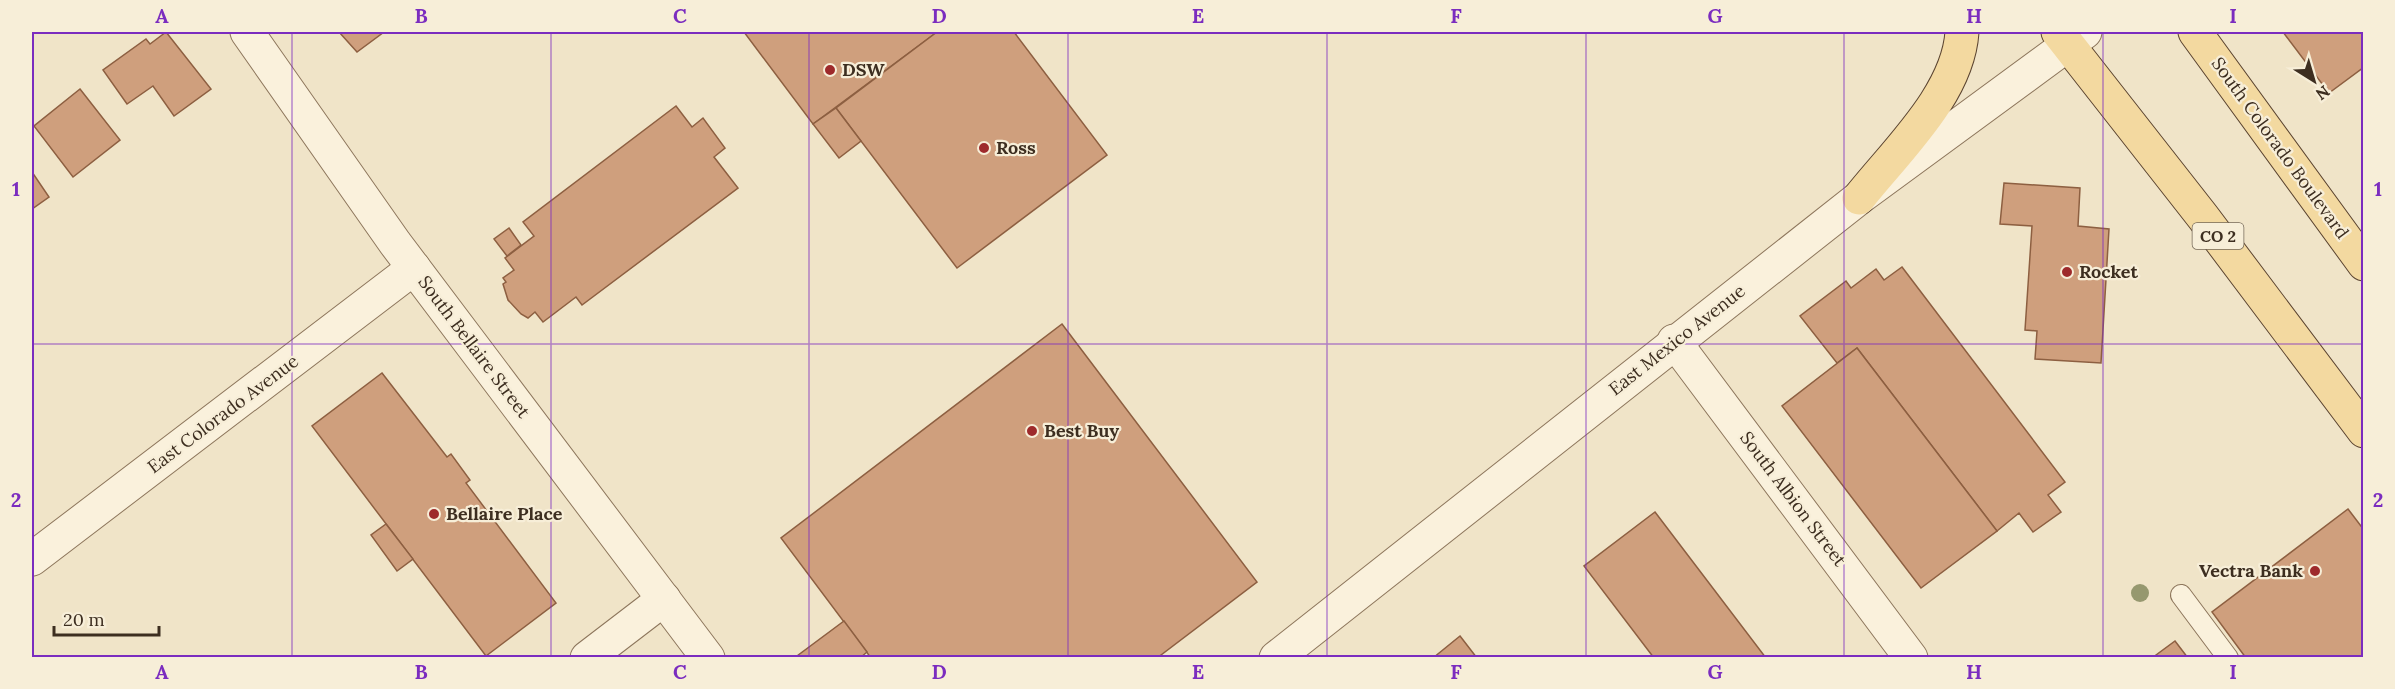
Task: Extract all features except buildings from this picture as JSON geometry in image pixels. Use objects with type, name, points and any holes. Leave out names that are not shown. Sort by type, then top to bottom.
[{"type":"main road","points":[[1859,198],[1945,89],[1956,66],[1962,32]]},
{"type":"main road","name":"South Colorado Boulevard","points":[[2195,32],[2364,264]]},
{"type":"main road","name":"CO 2","points":[[2071,36],[2203,217],[2364,431]]},
{"type":"street","name":"South Bellaire Street","points":[[247,32],[332,156],[414,268],[708,657]]},
{"type":"street","name":"East Mexico Avenue","points":[[1276,657],[1674,341],[2071,36]]},
{"type":"street","name":"East Colorado Avenue","points":[[32,559],[414,268]]},
{"type":"street","name":"South Albion Street","points":[[1674,341],[1911,657]]},
{"type":"street","points":[[587,657],[663,599]]},
{"type":"lane","points":[[2181,595],[2228,657]]},
{"type":"place","name":"DSW","points":[[830,70]]},
{"type":"place","name":"Ross","points":[[984,148]]},
{"type":"place","name":"Rocket","points":[[2067,272]]},
{"type":"place","name":"Best Buy","points":[[1032,431]]},
{"type":"place","name":"Bellaire Place","points":[[434,514]]},
{"type":"place","name":"Vectra Bank","points":[[2315,571]]}]
